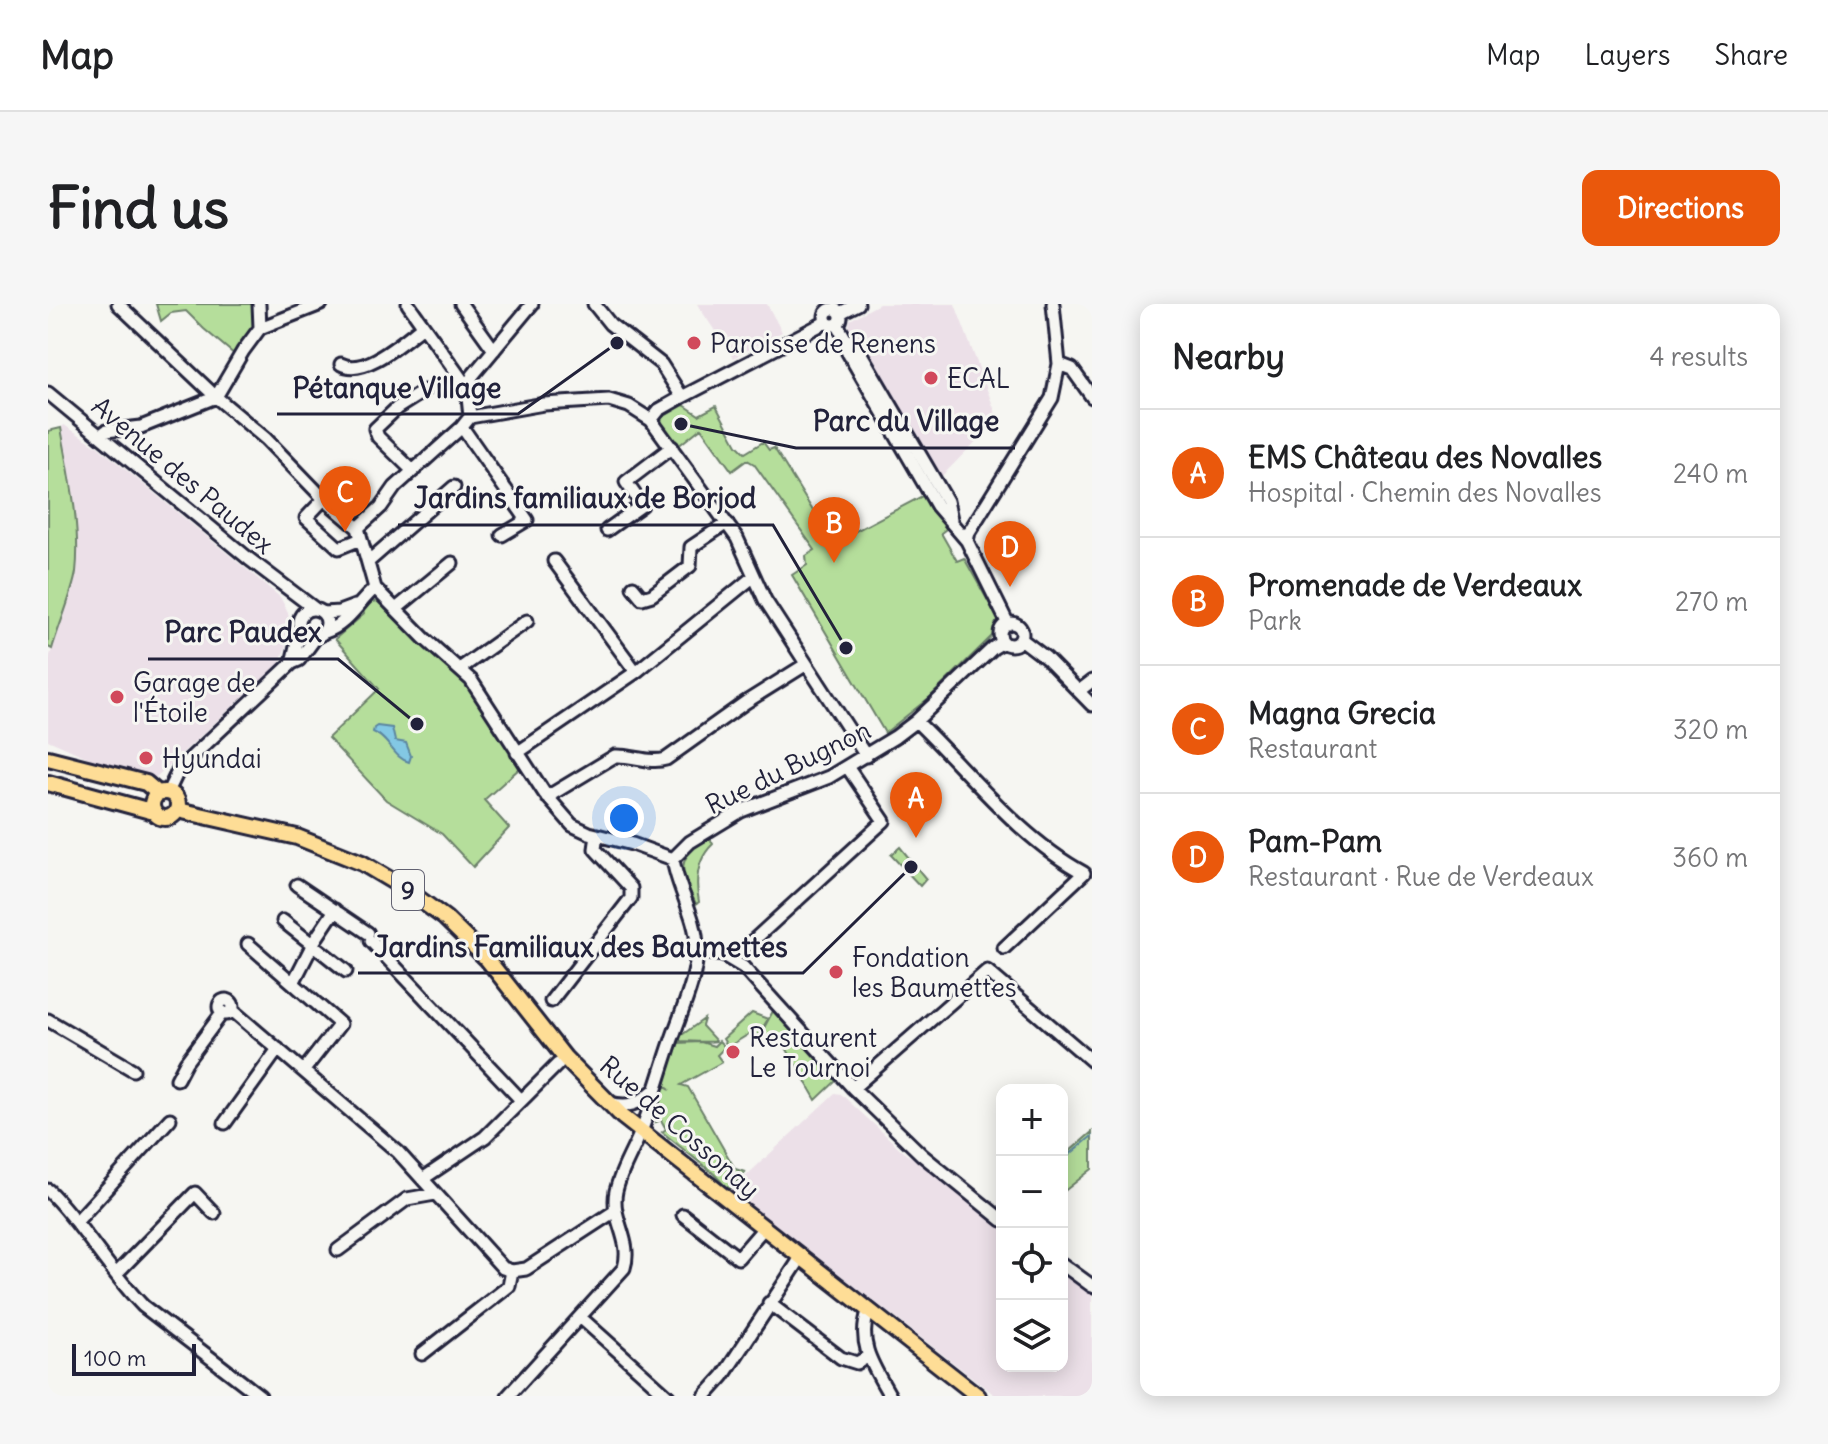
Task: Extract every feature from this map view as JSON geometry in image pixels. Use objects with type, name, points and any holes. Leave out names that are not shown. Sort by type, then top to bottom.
[{"type":"main road","points":[[48,758],[146,783],[175,796],[178,810]]},
{"type":"main road","name":"Rue de Cossonay","points":[[48,783],[167,818],[178,810],[297,837],[362,863],[404,888],[445,918],[487,959],[565,1058],[608,1102],[800,1259],[978,1396]]},
{"type":"main road","points":[[154,812],[153,802],[164,793]]},
{"type":"street","points":[[118,304],[216,397],[266,439],[360,534],[375,588],[471,680],[547,797],[572,825],[673,859],[697,951],[690,986],[641,1131],[617,1187],[615,1211],[624,1234],[627,1259],[624,1268],[508,1396]]},
{"type":"street","points":[[259,304],[260,328]]},
{"type":"street","points":[[101,435],[106,431],[141,427],[216,397],[260,328],[321,304]]},
{"type":"street","points":[[408,304],[467,387]]},
{"type":"street","points":[[461,304],[494,350]]},
{"type":"street","points":[[502,535],[527,520],[466,422],[467,387],[473,375],[532,304]]},
{"type":"street","points":[[594,304],[610,324],[661,364],[682,397]]},
{"type":"street","points":[[651,420],[659,410],[682,397],[831,315],[858,304]]},
{"type":"street","points":[[967,541],[969,532],[1047,408],[1056,386],[1059,364],[1053,304]]},
{"type":"street","points":[[831,315],[845,338],[847,351],[932,486],[937,506],[967,541],[1008,624]]},
{"type":"street","points":[[341,364],[352,368],[367,365],[423,326]]},
{"type":"street","points":[[1059,364],[1072,369],[1092,397]]},
{"type":"street","points":[[451,368],[473,375]]},
{"type":"street","points":[[413,471],[378,437],[375,429],[397,408],[424,391]]},
{"type":"street","name":"Avenue des Paudex","points":[[48,393],[290,592],[320,611]]},
{"type":"street","points":[[324,499],[306,518],[339,548],[360,534],[413,471],[466,422],[544,404],[609,400],[629,406],[651,420],[727,523],[737,538],[753,577],[805,665],[866,756]]},
{"type":"street","points":[[607,530],[642,505],[626,482],[672,447]]},
{"type":"street","points":[[369,561],[454,487]]},
{"type":"street","points":[[633,587],[642,598],[652,595],[690,566],[691,547],[727,523]]},
{"type":"street","points":[[554,561],[636,672]]},
{"type":"street","points":[[396,609],[452,563]]},
{"type":"street","points":[[517,753],[636,672],[753,577]]},
{"type":"street","points":[[300,629],[309,637],[335,629],[375,588]]},
{"type":"street","name":"Avenue des Paudex","points":[[290,592],[301,615]]},
{"type":"street","points":[[292,663],[301,615],[307,610],[339,612],[356,606]]},
{"type":"street","points":[[164,793],[179,769],[292,663],[299,660],[327,626],[320,611]]},
{"type":"street","points":[[461,668],[527,621]]},
{"type":"street","points":[[1015,624],[1021,629],[1021,639],[1013,645],[1003,642],[1002,627],[1015,624]]},
{"type":"street","points":[[1021,639],[1046,658],[1092,705]]},
{"type":"street","name":"Rue du Bugnon","points":[[673,859],[690,842],[741,811],[848,768],[916,721],[1003,642]]},
{"type":"street","points":[[547,797],[615,756],[627,755],[658,762],[666,759],[746,702],[805,665]]},
{"type":"street","points":[[1079,691],[1092,681]]},
{"type":"street","points":[[916,721],[972,780],[1045,847],[1060,860],[1084,873],[1004,948]]},
{"type":"street","points":[[733,959],[884,821],[848,768]]},
{"type":"street","points":[[551,1001],[631,898],[631,888],[595,849],[597,835]]},
{"type":"street","points":[[297,885],[370,937],[521,1100]]},
{"type":"street","points":[[293,983],[335,910]]},
{"type":"street","points":[[283,921],[346,971]]},
{"type":"street","points":[[248,944],[340,1024],[304,1070]]},
{"type":"street","points":[[697,951],[733,959],[853,1088],[922,1155],[996,1216]]},
{"type":"street","points":[[853,1088],[987,971],[1092,1061]]},
{"type":"street","points":[[177,1079],[186,1062],[227,1011],[304,1070],[308,1077],[398,1152],[497,1264],[512,1271],[538,1263],[615,1211]]},
{"type":"street","points":[[48,1020],[133,1070]]},
{"type":"street","points":[[225,1123],[278,1049]]},
{"type":"street","points":[[424,1178],[485,1137],[558,1064]]},
{"type":"street","points":[[608,1102],[622,1106],[636,1104],[655,1088]]},
{"type":"street","points":[[77,1221],[170,1119]]},
{"type":"street","points":[[48,1190],[77,1221],[143,1306],[260,1396]]},
{"type":"street","points":[[116,1274],[195,1193],[214,1213]]},
{"type":"street","points":[[338,1250],[407,1199],[435,1194]]},
{"type":"street","name":"Rue de Cossonay","points":[[683,1215],[738,1258],[763,1229]]},
{"type":"street","points":[[705,1396],[723,1376],[800,1259]]},
{"type":"street","points":[[1068,1268],[1092,1286]]},
{"type":"street","points":[[422,1354],[509,1286],[512,1271]]},
{"type":"street","points":[[769,1303],[841,1358],[857,1363],[869,1356]]},
{"type":"street","points":[[868,1312],[863,1332],[869,1356],[890,1396]]},
{"type":"street","points":[[580,1317],[668,1396]]},
{"type":"shaded area","points":[[697,304],[767,304],[782,332],[733,358]]},
{"type":"shaded area","name":"ECAL","points":[[879,304],[955,304],[998,419],[938,480],[849,327],[850,320]]},
{"type":"shaded area","points":[[64,425],[97,446],[280,597],[288,612],[291,633],[279,664],[155,778],[127,775],[48,740],[48,662],[75,574],[76,545],[69,471],[61,428]]},
{"type":"shaded area","points":[[835,1093],[841,1094],[907,1155],[918,1159],[996,1223],[996,1372],[1068,1372],[1068,1276],[1092,1291],[1092,1396],[996,1396],[731,1190]]},
{"type":"green space","points":[[156,304],[255,304],[257,323],[235,355],[186,311],[171,313],[161,321]]},
{"type":"green space","points":[[684,405],[699,415],[716,406],[737,445],[745,453],[763,442],[769,450],[774,448],[833,543],[926,494],[946,529],[941,533],[957,561],[964,558],[997,617],[999,623],[994,634],[930,697],[885,733],[792,575],[807,565],[806,556],[815,550],[754,464],[747,460],[732,471],[701,428],[677,447],[664,433],[661,418]]},
{"type":"green space","points":[[61,428],[73,500],[77,555],[74,580],[52,649],[48,647],[48,431]]},
{"type":"green space","points":[[379,601],[463,680],[520,768],[484,800],[509,828],[473,867],[442,834],[386,800],[328,738],[379,689],[335,639],[364,614],[363,609]]},
{"type":"green space","points":[[709,837],[713,844],[700,863],[697,878],[699,902],[696,904],[683,866],[690,852]]},
{"type":"green space","points":[[900,847],[926,879],[920,886],[891,855]]},
{"type":"green space","points":[[773,1011],[836,1081],[816,1100],[777,1032],[759,1042]]},
{"type":"green space","points":[[752,1013],[768,1019],[757,1037],[754,1031],[728,1047],[723,1039]]},
{"type":"green space","points":[[704,1019],[702,1026],[716,1041],[678,1041],[679,1037]]},
{"type":"green space","points":[[719,1041],[725,1047],[717,1055],[722,1062],[681,1085],[688,1087],[732,1168],[745,1172],[729,1190],[662,1132],[666,1129],[661,1120],[656,1122],[664,1086],[670,1090],[664,1085],[677,1043],[701,1042],[714,1046]]},
{"type":"green space","points":[[1092,1132],[1092,1169],[1068,1188],[1068,1156]]},
{"type":"water","points":[[377,726],[392,728],[395,741],[406,743],[411,756],[409,762],[373,732]]},
{"type":"waterway","points":[[1068,1156],[1092,1136]]},
{"type":"place","name":"Pétanque Village","points":[[617,343]]},
{"type":"place","name":"Paroisse de Renens","points":[[694,343]]},
{"type":"place","name":"ECAL","points":[[931,378]]},
{"type":"place","name":"Parc du Village","points":[[681,424]]},
{"type":"place","name":"Magna Grecia","points":[[345,532]]},
{"type":"place","name":"Promenade de Verdeaux","points":[[834,563]]},
{"type":"place","name":"Pam-Pam","points":[[1010,587]]},
{"type":"place","name":"Jardins familiaux de Borjod","points":[[846,648]]},
{"type":"place","name":"Garage de l'Étoile","points":[[117,697]]},
{"type":"place","name":"Parc Paudex","points":[[417,724]]},
{"type":"place","name":"Hyundai","points":[[146,758]]},
{"type":"place","name":"EMS Château des Novalles","points":[[916,838]]},
{"type":"place","name":"Jardins Familiaux des Baumettes","points":[[911,867]]},
{"type":"place","name":"Fondation les Baumettes","points":[[836,972]]},
{"type":"place","name":"Restaurent Le Tournoi","points":[[733,1052]]}]
